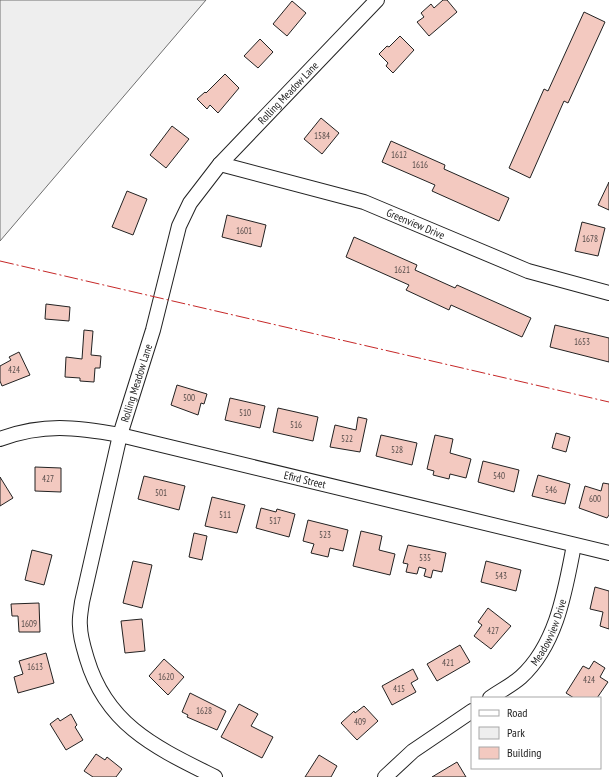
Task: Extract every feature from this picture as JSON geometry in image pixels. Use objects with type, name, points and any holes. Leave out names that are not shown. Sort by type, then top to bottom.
[{"type":"street","name":"Rolling Meadow Lane","points":[[215,777],[157,746],[136,732],[117,715],[102,696],[92,674],[84,650],[80,626],[82,602],[120,435],[153,330],[179,226],[190,203],[220,164],[377,0]]},
{"type":"street","name":"Greenview Drive","points":[[220,164],[364,202],[528,271],[609,293]]},
{"type":"street","name":"Efird Street","points":[[0,439],[38,429],[63,426],[120,435],[609,553]]},
{"type":"street","name":"Meadowview Drive","points":[[492,697],[521,678],[541,654],[556,620],[565,592],[574,545]]},
{"type":"street","points":[[385,777],[413,751],[471,711]]},
{"type":"green space","points":[[0,0],[206,0],[0,241]]},
{"type":"building","points":[[443,0],[447,0],[457,12],[429,36],[417,22],[424,17],[421,13],[431,4],[434,8]]},
{"type":"building","points":[[292,1],[306,13],[287,36],[273,24]]},
{"type":"building","points":[[584,12],[605,22],[568,103],[564,101],[530,178],[509,168],[544,89],[548,91]]},
{"type":"building","points":[[400,36],[414,50],[393,73],[386,66],[388,63],[379,54]]},
{"type":"building","points":[[260,39],[273,52],[258,68],[244,56]]},
{"type":"building","points":[[225,74],[239,88],[218,113],[210,105],[207,109],[197,99],[205,92],[206,93]]},
{"type":"building","points":[[321,118],[339,133],[322,154],[304,139]]},
{"type":"building","points":[[172,126],[189,139],[166,168],[150,155]]},
{"type":"building","points":[[391,141],[445,165],[444,169],[509,198],[499,221],[432,191],[435,185],[382,162]]},
{"type":"building","points":[[609,182],[609,210],[598,205]]},
{"type":"building","points":[[127,191],[147,199],[133,235],[112,227]]},
{"type":"building","points":[[227,215],[266,225],[261,247],[222,237]]},
{"type":"building","points":[[582,222],[605,228],[598,256],[575,251]]},
{"type":"building","points":[[354,237],[417,265],[415,270],[455,288],[457,285],[531,318],[522,337],[451,305],[449,310],[406,290],[409,285],[346,257]]},
{"type":"building","points":[[46,304],[70,307],[69,321],[45,319]]},
{"type":"building","points":[[555,325],[609,338],[609,362],[550,347]]},
{"type":"building","points":[[84,330],[93,331],[91,355],[101,356],[100,368],[95,368],[94,382],[80,381],[80,378],[65,377],[66,357],[82,359]]},
{"type":"building","points":[[19,352],[30,375],[2,386],[0,381],[0,366],[11,360],[9,357]]},
{"type":"building","points":[[177,385],[207,394],[204,404],[201,403],[198,415],[171,405]]},
{"type":"building","points":[[230,398],[265,406],[260,428],[225,420]]},
{"type":"building","points":[[278,408],[318,417],[313,441],[273,432]]},
{"type":"building","points":[[358,417],[367,419],[360,452],[330,447],[335,425],[356,430]]},
{"type":"building","points":[[556,433],[570,437],[566,452],[552,448]]},
{"type":"building","points":[[381,435],[417,443],[412,465],[376,456]]},
{"type":"building","points":[[435,435],[453,439],[450,453],[471,459],[466,478],[450,474],[449,479],[433,475],[434,471],[427,469]]},
{"type":"building","points":[[483,461],[519,470],[514,492],[478,482]]},
{"type":"building","points":[[35,467],[61,468],[61,492],[35,491]]},
{"type":"building","points":[[538,475],[570,484],[565,504],[532,496]]},
{"type":"building","points":[[144,476],[185,486],[179,510],[138,499]]},
{"type":"building","points":[[0,477],[13,498],[0,506]]},
{"type":"building","points":[[603,483],[609,484],[609,515],[607,518],[579,508],[585,486],[601,491]]},
{"type":"building","points":[[212,497],[245,505],[237,533],[205,526]]},
{"type":"building","points":[[261,508],[276,512],[277,509],[295,514],[289,537],[256,528]]},
{"type":"building","points":[[308,520],[348,530],[343,551],[330,548],[328,557],[311,553],[314,544],[303,541]]},
{"type":"building","points":[[361,531],[382,536],[379,550],[395,554],[390,575],[353,566]]},
{"type":"building","points":[[194,533],[207,536],[202,560],[189,557]]},
{"type":"building","points":[[408,545],[446,553],[442,572],[433,570],[431,578],[424,576],[426,569],[419,567],[417,574],[406,572],[408,564],[403,563]]},
{"type":"building","points":[[32,550],[52,555],[44,585],[25,580]]},
{"type":"building","points":[[133,561],[152,565],[142,608],[123,603]]},
{"type":"building","points":[[486,561],[521,570],[516,591],[481,582]]},
{"type":"building","points":[[595,587],[609,591],[609,629],[600,626],[603,612],[590,609]]},
{"type":"building","points":[[39,603],[40,632],[19,632],[18,616],[12,616],[11,604]]},
{"type":"building","points":[[488,608],[511,626],[491,649],[474,636],[482,625],[478,622]]},
{"type":"building","points":[[142,619],[145,651],[125,653],[121,621]]},
{"type":"building","points":[[460,645],[470,662],[437,681],[427,664]]},
{"type":"building","points":[[46,653],[54,683],[18,693],[14,677],[23,674],[19,661]]},
{"type":"building","points":[[164,659],[184,677],[168,695],[149,676]]},
{"type":"building","points":[[594,661],[605,668],[600,677],[608,682],[598,697],[572,697],[566,693],[583,666],[589,669]]},
{"type":"building","points":[[413,669],[418,679],[411,683],[416,692],[392,705],[382,686]]},
{"type":"building","points":[[190,693],[226,711],[217,730],[187,717],[188,715],[182,712]]},
{"type":"building","points":[[239,704],[258,714],[251,726],[273,737],[262,758],[221,737]]},
{"type":"building","points":[[364,706],[378,721],[357,740],[341,723],[354,711],[355,713]]},
{"type":"building","points":[[71,714],[77,725],[75,727],[83,740],[66,750],[50,724],[58,718],[60,721]]},
{"type":"building","points":[[96,754],[105,760],[107,757],[122,769],[116,777],[93,777],[84,771]]},
{"type":"building","points":[[319,755],[337,766],[331,777],[305,777]]},
{"type":"building","points":[[457,762],[466,777],[432,777]]},
{"type":"power","points":[[0,261],[609,402]]}]
